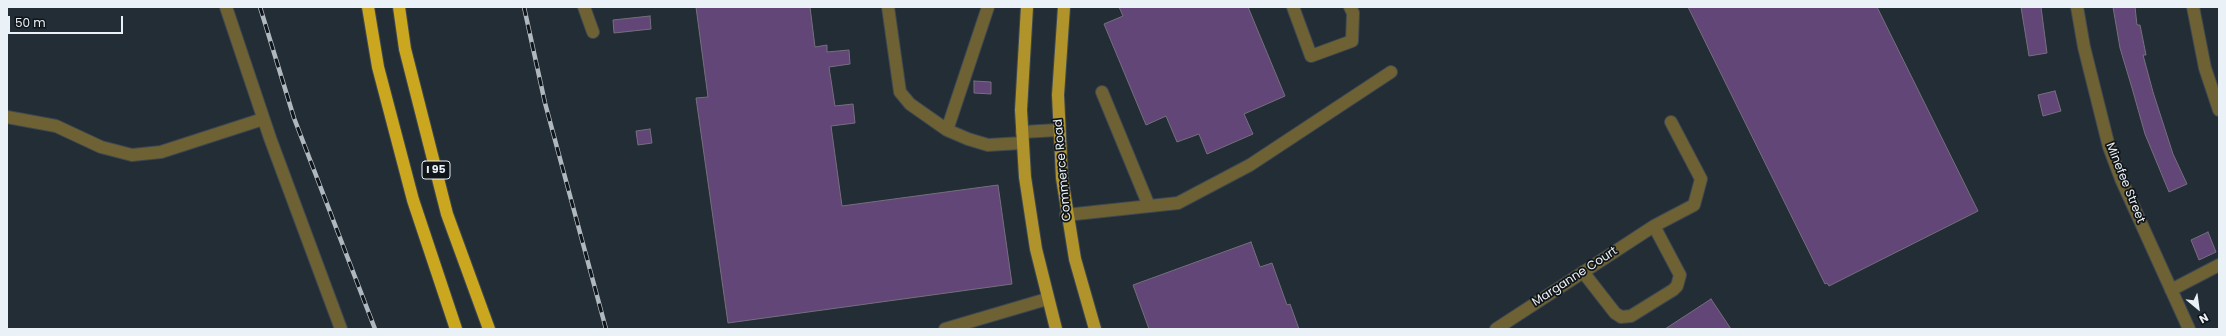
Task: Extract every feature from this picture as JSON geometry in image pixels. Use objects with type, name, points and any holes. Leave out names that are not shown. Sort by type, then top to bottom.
[{"type":"highway","name":"I 95","points":[[368,7],[378,67],[413,200],[456,329]]},
{"type":"highway","name":"I 95","points":[[399,7],[405,49],[447,214],[489,329]]},
{"type":"main road","points":[[1027,7],[1022,77],[1022,137],[1029,212],[1047,299],[1056,329]]},
{"type":"main road","name":"Commerce Road","points":[[1064,7],[1058,68],[1058,130],[1066,215],[1078,272],[1094,329]]},
{"type":"street","points":[[226,7],[263,119],[341,329]]},
{"type":"street","points":[[584,7],[593,32]]},
{"type":"street","points":[[888,7],[900,92],[910,104],[946,130],[988,145],[1001,145],[1022,137],[1058,130]]},
{"type":"street","points":[[946,130],[988,7]]},
{"type":"street","points":[[1292,7],[1311,56],[1352,41],[1353,13],[1350,7]]},
{"type":"street","name":"Minefee Street","points":[[2077,7],[2084,47],[2109,147],[2121,180],[2189,329]]},
{"type":"street","points":[[2193,7],[2205,68],[2219,110]]},
{"type":"street","points":[[1066,215],[1178,202],[1250,165],[1391,72]]},
{"type":"street","points":[[1102,92],[1148,206]]},
{"type":"street","points":[[7,117],[56,126],[101,147],[132,155],[161,152],[263,119]]},
{"type":"street","name":"Marganne Court","points":[[1496,329],[1654,226],[1694,205],[1701,179],[1671,122]]},
{"type":"street","points":[[1583,272],[1615,313],[1621,317],[1631,316],[1673,290],[1677,286],[1680,275],[1654,226]]},
{"type":"street","points":[[2171,290],[2219,265]]},
{"type":"street","points":[[945,329],[1047,299]]},
{"type":"building","points":[[696,7],[810,7],[815,47],[827,45],[827,52],[849,50],[850,64],[829,67],[835,106],[853,104],[855,123],[831,126],[842,206],[998,185],[1012,284],[728,323],[696,98],[708,97]]},
{"type":"building","points":[[1119,7],[1248,7],[1285,96],[1244,114],[1253,134],[1207,154],[1199,134],[1177,142],[1166,116],[1146,125],[1104,24],[1123,16]]},
{"type":"building","points":[[1688,7],[1877,7],[1978,211],[1829,286],[1827,283],[1825,284]]},
{"type":"building","points":[[2021,7],[2041,7],[2047,53],[2029,56]]},
{"type":"building","points":[[2113,7],[2135,7],[2137,25],[2140,25],[2146,55],[2143,55],[2153,92],[2173,154],[2187,184],[2169,192],[2145,134],[2120,48]]},
{"type":"building","points":[[650,16],[651,29],[614,33],[613,20]]},
{"type":"building","points":[[974,81],[991,82],[991,94],[974,93]]},
{"type":"building","points":[[2055,91],[2061,111],[2043,116],[2038,95]]},
{"type":"building","points":[[650,129],[652,143],[638,145],[636,131]]},
{"type":"building","points":[[2208,232],[2216,252],[2199,260],[2191,240]]},
{"type":"building","points":[[1251,242],[1260,267],[1272,263],[1287,305],[1290,304],[1299,329],[1149,329],[1133,285]]},
{"type":"building","points":[[1711,299],[1731,329],[1665,329]]},
{"type":"railway","points":[[260,7],[294,118],[375,329]]},
{"type":"railway","points":[[524,7],[545,103],[606,329]]}]
